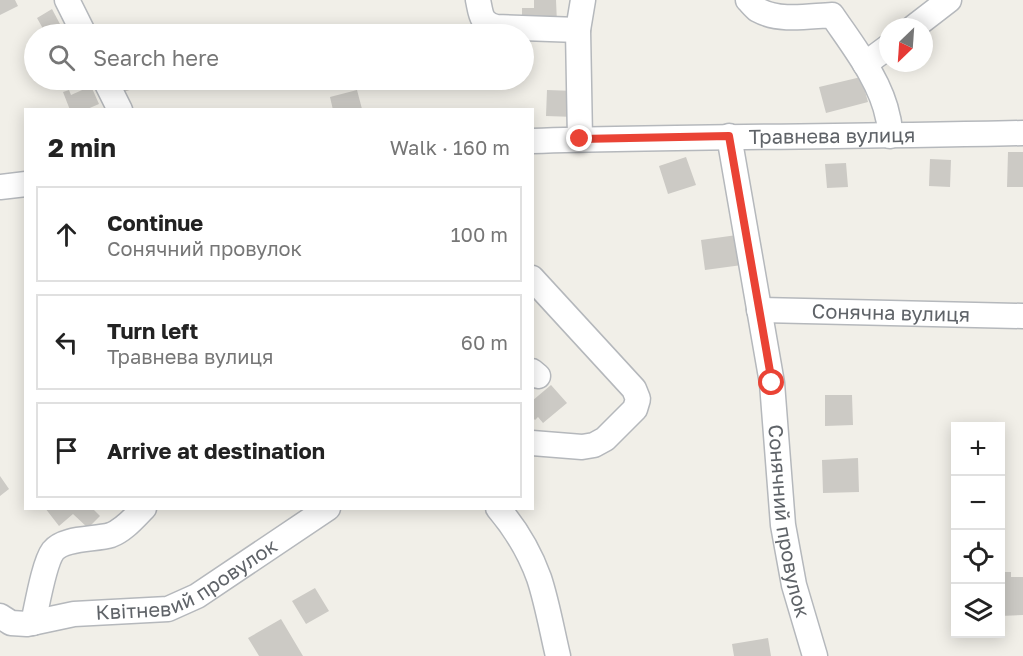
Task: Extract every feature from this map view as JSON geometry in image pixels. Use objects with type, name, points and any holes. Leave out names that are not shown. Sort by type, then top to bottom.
[{"type":"street","points":[[67,0],[79,24]]},
{"type":"street","points":[[478,0],[483,20],[487,24]]},
{"type":"street","points":[[580,139],[578,30],[583,0]]},
{"type":"street","points":[[748,0],[758,10],[775,16],[793,17],[835,7],[884,103],[890,136]]},
{"type":"street","points":[[926,18],[950,0]]},
{"type":"street","points":[[534,28],[578,30]]},
{"type":"street","points":[[865,64],[879,54]]},
{"type":"street","points":[[110,90],[119,108]]},
{"type":"street","name":"Травнева вулиця","points":[[534,141],[729,136],[1023,134]]},
{"type":"street","name":"Сонячний провулок","points":[[729,136],[772,383],[783,525],[794,585],[815,656]]},
{"type":"street","points":[[0,187],[24,184]]},
{"type":"street","points":[[534,280],[634,389],[638,399],[635,409],[604,439],[594,445],[534,443]]},
{"type":"street","name":"Сонячна вулиця","points":[[759,310],[1023,316]]},
{"type":"street","points":[[33,623],[48,561],[53,551],[61,544],[111,535],[122,529],[142,510]]},
{"type":"street","name":"Квітневий провулок","points":[[0,616],[11,623],[27,624],[74,614],[168,609],[197,597],[325,510]]},
{"type":"street","points":[[500,510],[524,547],[538,578],[558,656]]},
{"type":"building","points":[[0,0],[15,0],[18,6],[0,15]]},
{"type":"building","points":[[534,0],[556,0],[557,23],[522,24],[522,8],[534,8]]},
{"type":"building","points":[[52,9],[60,24],[40,24],[37,18]]},
{"type":"building","points":[[861,77],[868,102],[826,113],[819,87]]},
{"type":"building","points":[[69,90],[71,95],[82,90],[93,90],[99,104],[90,108],[69,108],[63,92]]},
{"type":"building","points":[[357,90],[362,108],[333,108],[330,97]]},
{"type":"building","points":[[547,90],[576,91],[575,117],[546,116]]},
{"type":"building","points":[[1008,152],[1023,152],[1023,187],[1007,187]]},
{"type":"building","points":[[686,157],[696,185],[668,194],[659,166]]},
{"type":"building","points":[[930,159],[951,160],[950,187],[929,186]]},
{"type":"building","points":[[846,163],[848,187],[827,188],[825,164]]},
{"type":"building","points":[[737,235],[742,265],[705,270],[701,240]]},
{"type":"building","points":[[551,385],[567,403],[543,423],[538,417],[534,419],[534,399]]},
{"type":"building","points":[[825,395],[852,395],[853,425],[825,426]]},
{"type":"building","points":[[858,458],[859,492],[823,493],[822,460]]},
{"type":"building","points":[[0,476],[9,489],[0,496]]},
{"type":"building","points":[[47,510],[94,510],[100,516],[88,528],[73,514],[59,526]]},
{"type":"building","points":[[1005,572],[1011,572],[1011,577],[1023,577],[1023,615],[1005,616]]},
{"type":"building","points":[[315,588],[329,611],[306,624],[292,601]]},
{"type":"building","points":[[281,619],[303,656],[259,656],[248,638]]},
{"type":"building","points":[[768,638],[771,656],[734,656],[732,644]]},
{"type":"route","points":[[580,139],[729,136],[772,383]]}]
